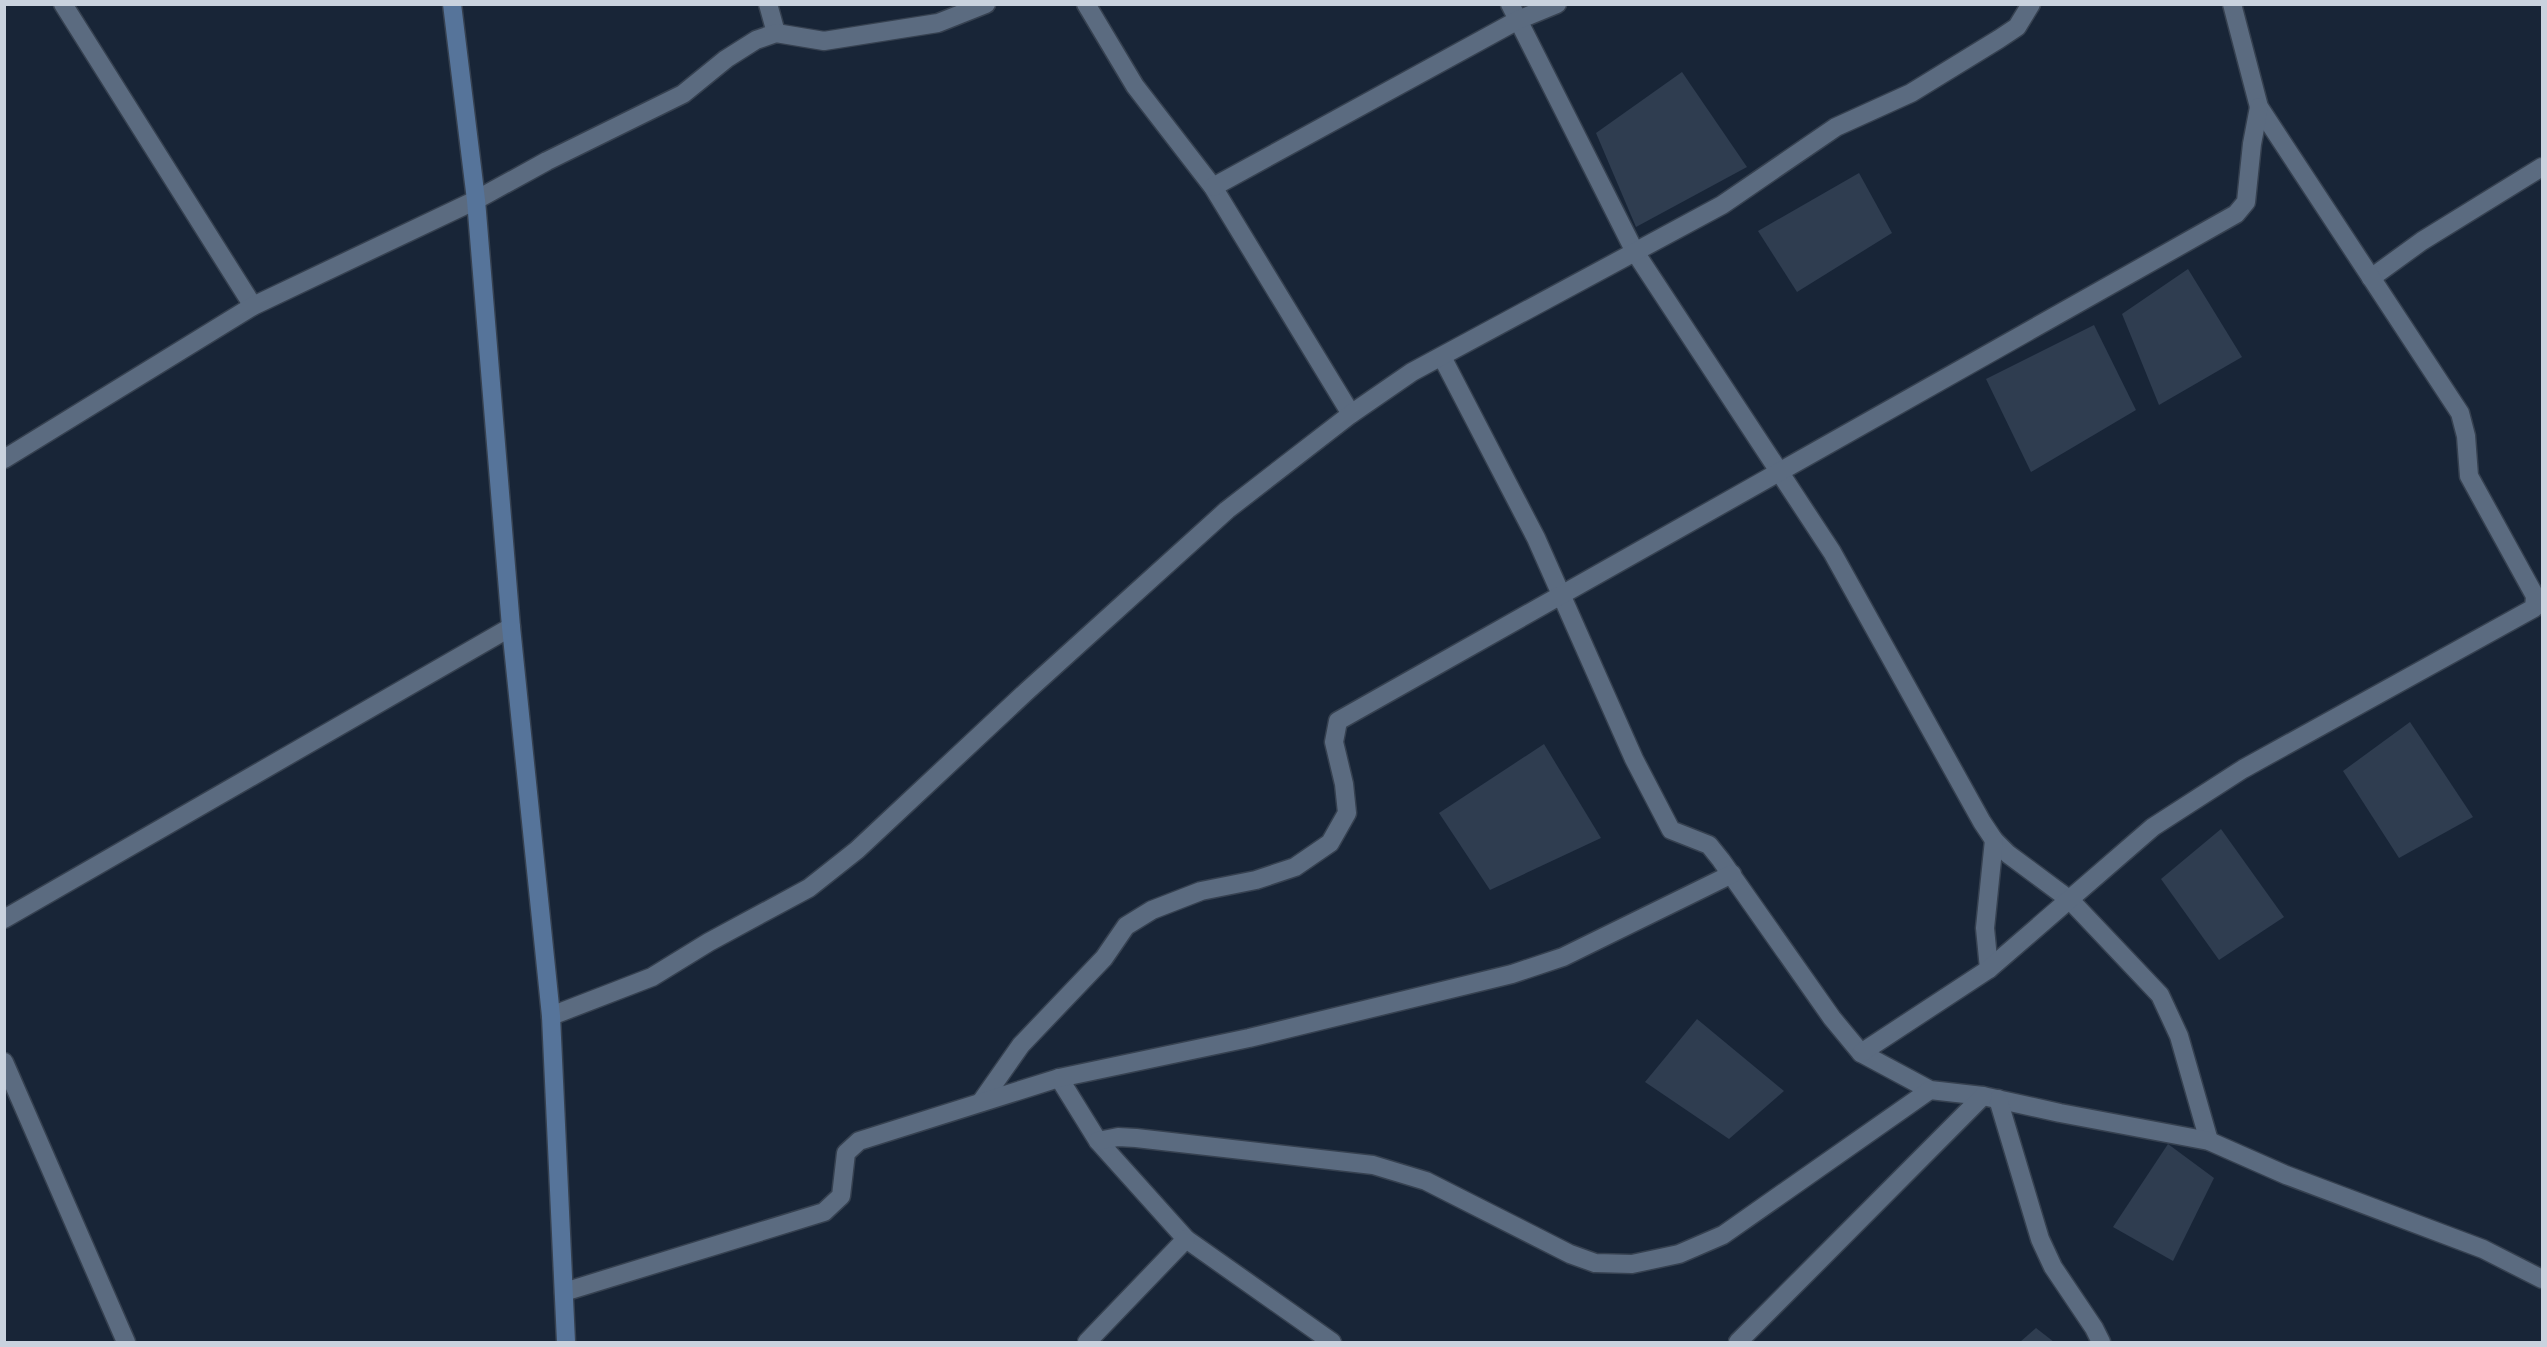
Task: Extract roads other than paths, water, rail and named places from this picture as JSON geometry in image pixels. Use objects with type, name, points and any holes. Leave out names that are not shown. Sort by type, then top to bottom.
[{"type":"main road","points":[[452,4],[476,200],[511,627],[551,1016],[566,1342]]},
{"type":"street","points":[[63,4],[253,306]]},
{"type":"street","points":[[768,4],[776,33]]},
{"type":"street","points":[[4,459],[253,306],[476,200],[547,161],[683,94],[726,59],[756,40],[776,33],[824,41],[938,23],[986,4]]},
{"type":"street","points":[[1086,4],[1135,86],[1213,187],[1351,414]]},
{"type":"street","points":[[1213,187],[1514,13],[1557,4]]},
{"type":"street","points":[[551,1016],[652,977],[709,942],[809,888],[857,850],[1027,691],[1227,510],[1351,414],[1412,372],[1722,205],[1836,127],[1911,93],[2017,27],[2031,4]]},
{"type":"street","points":[[1861,1053],[1989,969],[2153,827],[2233,776],[2534,608],[2535,596],[2469,476],[2466,436],[2460,413],[2259,107],[2252,89],[2232,4]]},
{"type":"street","points":[[1514,13],[1635,252],[1832,552],[1924,714],[1939,749],[1994,840],[2070,900],[2160,995],[2180,1036],[2209,1141]]},
{"type":"street","points":[[981,1102],[1020,1045],[1104,958],[1125,926],[1152,910],[1201,891],[1256,880],[1295,867],[1330,843],[1347,813],[1344,784],[1334,742],[1338,721],[2236,214],[2246,202],[2252,144],[2259,107]]},
{"type":"street","points":[[2371,278],[2422,241],[2542,167]]},
{"type":"street","points":[[1442,357],[1563,596],[1634,759],[1671,830],[1709,845],[1732,873],[1832,1018],[1861,1053],[1930,1090],[1990,1098],[2209,1141],[2286,1175],[2483,1249],[2542,1279]]},
{"type":"street","points":[[4,919],[511,627]]},
{"type":"street","points":[[1989,969],[1986,928],[1994,840]]},
{"type":"street","points":[[564,1292],[824,1212],[841,1196],[846,1153],[859,1141],[1059,1078],[1249,1038],[1512,974],[1563,957],[1732,873]]},
{"type":"street","points":[[4,1062],[126,1342]]},
{"type":"street","points":[[1059,1078],[1098,1141],[1186,1239],[1332,1342]]},
{"type":"street","points":[[1098,1141],[1118,1137],[1136,1138],[1373,1166],[1426,1181],[1570,1254],[1595,1263],[1632,1264],[1679,1254],[1723,1235],[1930,1090]]},
{"type":"street","points":[[1738,1342],[1990,1098]]},
{"type":"street","points":[[1990,1098],[2040,1239],[2053,1267],[2101,1342]]},
{"type":"street","points":[[1087,1342],[1186,1239]]}]
